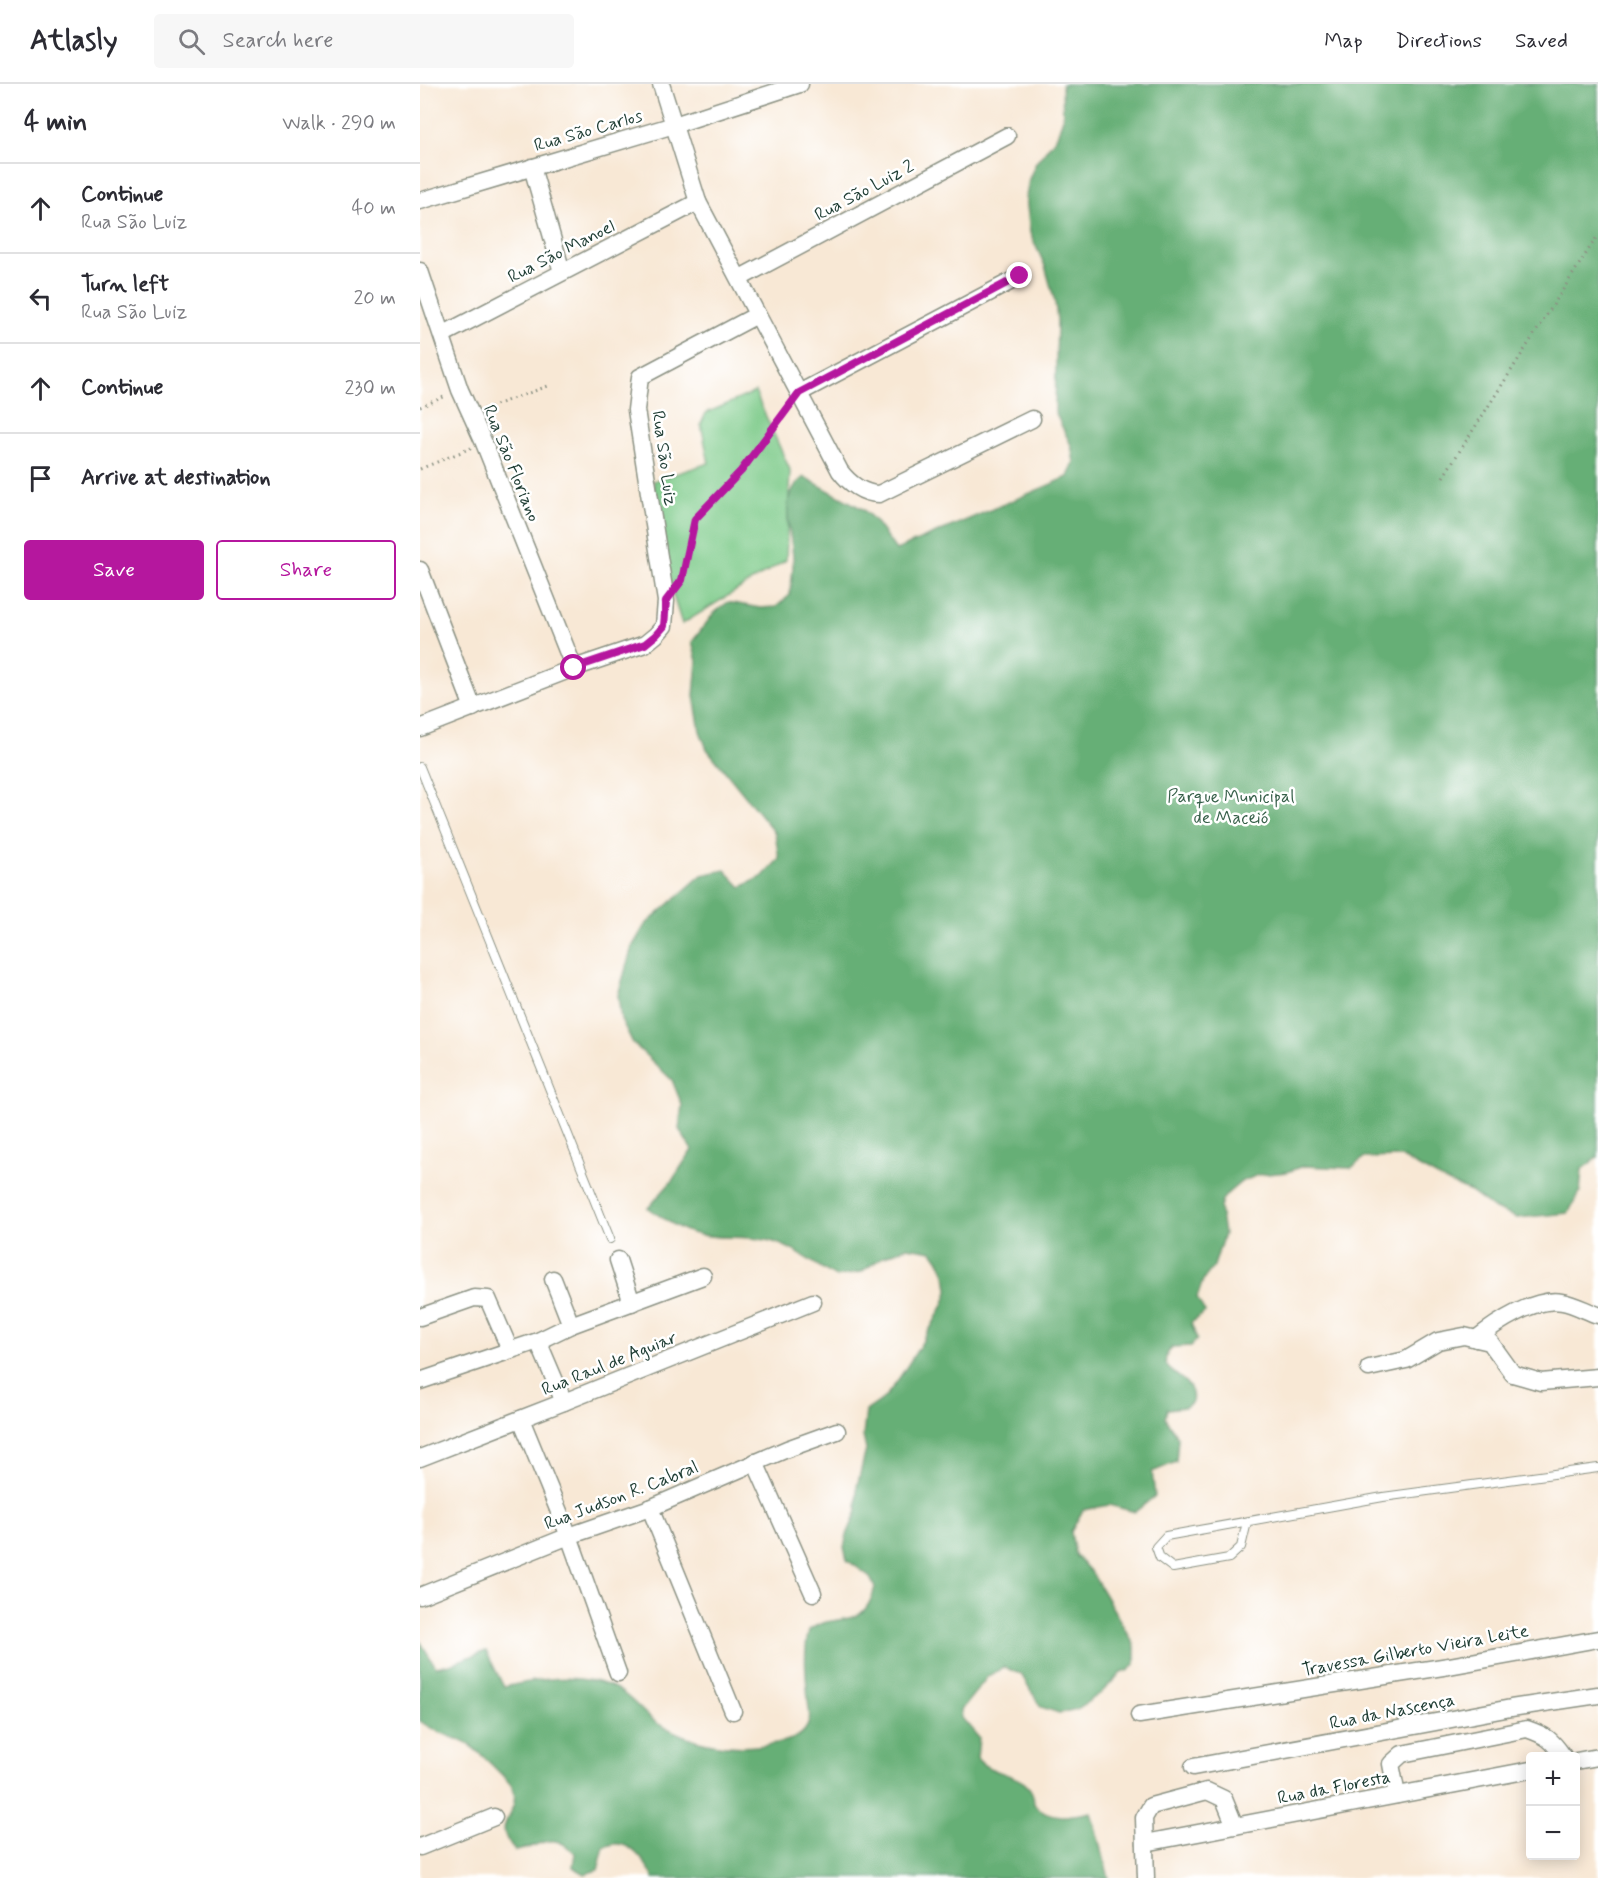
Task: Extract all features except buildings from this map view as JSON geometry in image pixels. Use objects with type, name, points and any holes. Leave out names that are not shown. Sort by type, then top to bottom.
[{"type":"street","points":[[661,84],[698,202],[840,471],[849,483],[871,494],[879,494],[1032,419]]},
{"type":"street","name":"Rua São Carlos","points":[[420,201],[674,125],[800,84]]},
{"type":"street","name":"Rua São Luiz 2","points":[[740,278],[1007,136]]},
{"type":"street","points":[[532,167],[562,272]]},
{"type":"street","name":"Rua São Manoel","points":[[442,335],[698,202]]},
{"type":"street","name":"Rua São Floriano","points":[[420,271],[460,390],[484,443],[574,668]]},
{"type":"street","points":[[799,393],[1020,276]]},
{"type":"street","name":"Rua São Luiz","points":[[420,728],[574,668],[645,644],[664,626],[666,601],[636,410],[640,377],[757,315]]},
{"type":"street","points":[[420,570],[473,708]]},
{"type":"street","points":[[618,1260],[633,1303]]},
{"type":"street","points":[[420,1382],[538,1341],[571,1325],[703,1276]]},
{"type":"street","points":[[553,1279],[571,1325]]},
{"type":"street","points":[[420,1317],[474,1298],[488,1299],[510,1350]]},
{"type":"street","points":[[1476,1339],[1498,1322],[1550,1301],[1563,1302],[1598,1315]]},
{"type":"street","name":"Rua Raul de Aguiar","points":[[420,1458],[813,1302]]},
{"type":"street","points":[[1369,1368],[1406,1360],[1438,1341],[1464,1336],[1490,1342],[1513,1374],[1522,1377],[1541,1382],[1598,1377]]},
{"type":"street","points":[[538,1341],[564,1402]]},
{"type":"street","points":[[521,1419],[569,1536],[618,1674]]},
{"type":"street","name":"Rua Judson R. Cabral","points":[[420,1596],[569,1536],[650,1508],[755,1462],[837,1431]]},
{"type":"street","points":[[755,1462],[813,1593]]},
{"type":"street","points":[[650,1508],[733,1711]]},
{"type":"street","name":"Travessa Gilberto Vieira Leite","points":[[1139,1716],[1449,1666],[1598,1639]]},
{"type":"street","name":"Rua da Nascença","points":[[1193,1767],[1510,1708],[1598,1695]]},
{"type":"street","points":[[1397,1795],[1391,1764],[1402,1754],[1527,1729],[1545,1735],[1560,1752]]},
{"type":"street","points":[[1580,1760],[1598,1757]]},
{"type":"street","name":"Rua da Floresta","points":[[1145,1843],[1526,1771]]},
{"type":"street","points":[[1146,1878],[1144,1818],[1151,1806],[1207,1791],[1224,1799],[1235,1826]]},
{"type":"street","points":[[420,1847],[494,1817]]},
{"type":"lane","points":[[420,767],[610,1239]]},
{"type":"lane","points":[[1247,1522],[1241,1547],[1228,1558],[1173,1568],[1160,1558],[1156,1547],[1166,1536],[1383,1497],[1598,1468]]},
{"type":"path","points":[[1443,477],[1598,236]]},
{"type":"path","points":[[471,414],[551,385]]},
{"type":"path","points":[[420,407],[460,390]]},
{"type":"path","points":[[666,601],[682,580],[695,519],[741,471],[799,393]]},
{"type":"path","points":[[420,469],[484,443]]},
{"type":"green space","name":"Parque Municipal de Maceió","points":[[1062,84],[1598,84],[1598,1157],[1582,1169],[1580,1192],[1568,1213],[1517,1218],[1493,1208],[1471,1192],[1401,1157],[1364,1158],[1351,1168],[1304,1166],[1287,1172],[1258,1175],[1241,1182],[1222,1200],[1220,1208],[1224,1234],[1214,1266],[1203,1280],[1197,1298],[1205,1312],[1191,1323],[1197,1339],[1191,1346],[1172,1347],[1166,1356],[1169,1369],[1188,1385],[1192,1392],[1192,1402],[1185,1407],[1167,1409],[1165,1418],[1178,1438],[1176,1462],[1152,1472],[1155,1496],[1135,1512],[1109,1505],[1083,1510],[1071,1532],[1075,1555],[1092,1573],[1135,1646],[1135,1663],[1101,1693],[1077,1709],[1059,1713],[1041,1707],[1021,1674],[1004,1667],[988,1676],[961,1710],[962,1718],[979,1738],[977,1758],[991,1769],[1027,1785],[1032,1793],[1034,1804],[1040,1809],[1061,1816],[1091,1812],[1109,1878],[654,1878],[635,1852],[624,1845],[616,1844],[604,1847],[598,1870],[585,1874],[573,1867],[575,1853],[559,1842],[546,1841],[515,1851],[505,1833],[505,1826],[514,1800],[514,1791],[509,1782],[473,1748],[420,1721],[420,1641],[436,1667],[486,1651],[504,1687],[556,1678],[595,1681],[615,1688],[656,1723],[687,1737],[725,1746],[764,1745],[797,1737],[804,1731],[809,1721],[806,1647],[809,1630],[830,1621],[857,1616],[870,1601],[875,1587],[869,1576],[847,1560],[844,1547],[857,1511],[857,1486],[866,1450],[863,1436],[866,1411],[883,1399],[891,1389],[940,1310],[948,1289],[943,1268],[932,1251],[907,1247],[883,1257],[861,1272],[836,1277],[793,1250],[775,1242],[692,1233],[674,1225],[648,1208],[672,1181],[692,1150],[679,1129],[682,1105],[672,1080],[633,1043],[621,1019],[618,995],[632,947],[645,925],[702,875],[725,870],[741,887],[762,877],[779,859],[775,833],[707,749],[700,731],[694,696],[697,661],[692,642],[714,613],[728,602],[760,608],[776,607],[790,595],[793,562],[788,503],[796,485],[804,477],[863,509],[875,521],[896,550],[1068,477],[1074,462],[1071,445],[1055,412],[1057,320],[1055,302],[1045,266],[1030,233],[1026,197],[1029,179],[1036,163],[1057,136],[1063,118]]},
{"type":"green space","points":[[755,392],[790,470],[786,560],[682,624],[670,586],[653,481],[709,463],[701,424],[706,413]]},
{"type":"route","points":[[574,668],[645,644],[664,626],[666,601],[682,580],[695,519],[741,471],[799,393],[1020,276]]}]
